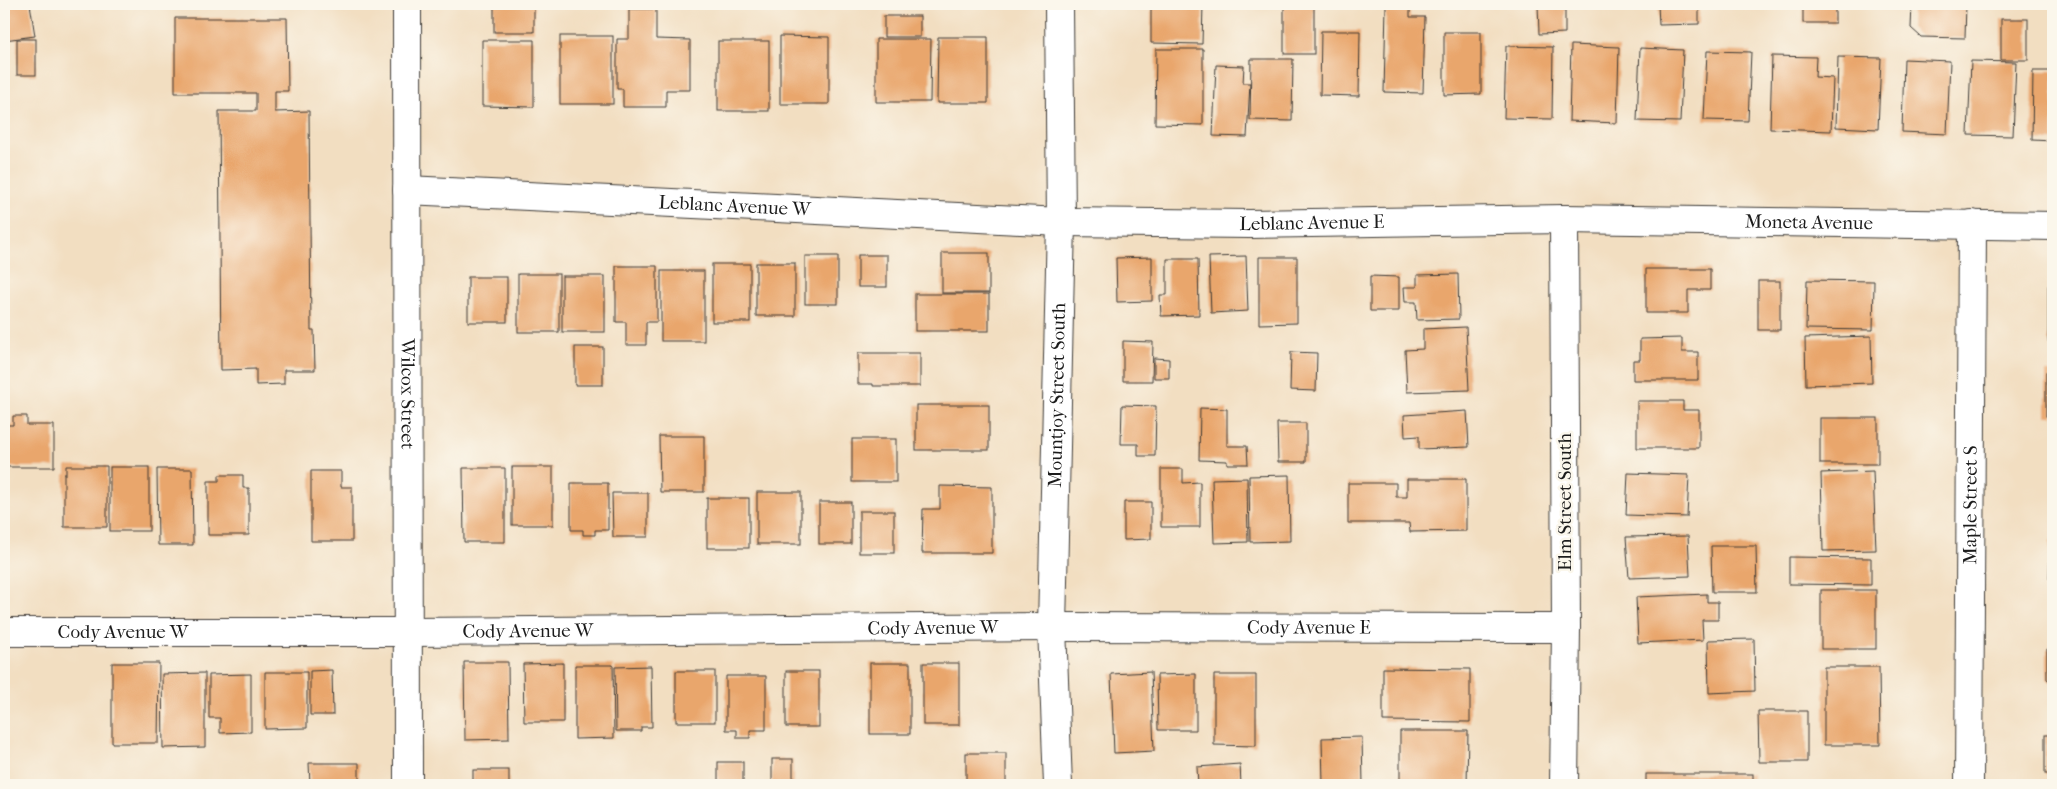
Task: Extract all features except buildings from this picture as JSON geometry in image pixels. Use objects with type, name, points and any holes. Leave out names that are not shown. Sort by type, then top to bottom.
[{"type":"street","name":"Wilcox Street","points":[[407,4],[408,785]]},
{"type":"street","name":"Mountjoy Street South","points":[[1058,785],[1052,626],[1061,222],[1059,4]]},
{"type":"street","name":"Leblanc Avenue W","points":[[407,190],[1061,222]]},
{"type":"street","name":"Leblanc Avenue E","points":[[1061,222],[1250,224],[1564,219]]},
{"type":"street","name":"Moneta Avenue","points":[[1564,219],[2053,226]]},
{"type":"street","name":"Elm Street South","points":[[1564,219],[1566,628],[1564,785]]},
{"type":"street","name":"Maple Street S","points":[[1969,785],[1972,224]]},
{"type":"street","name":"Cody Avenue W","points":[[4,632],[408,632],[1052,626]]},
{"type":"street","name":"Cody Avenue E","points":[[1052,626],[1566,628]]}]
